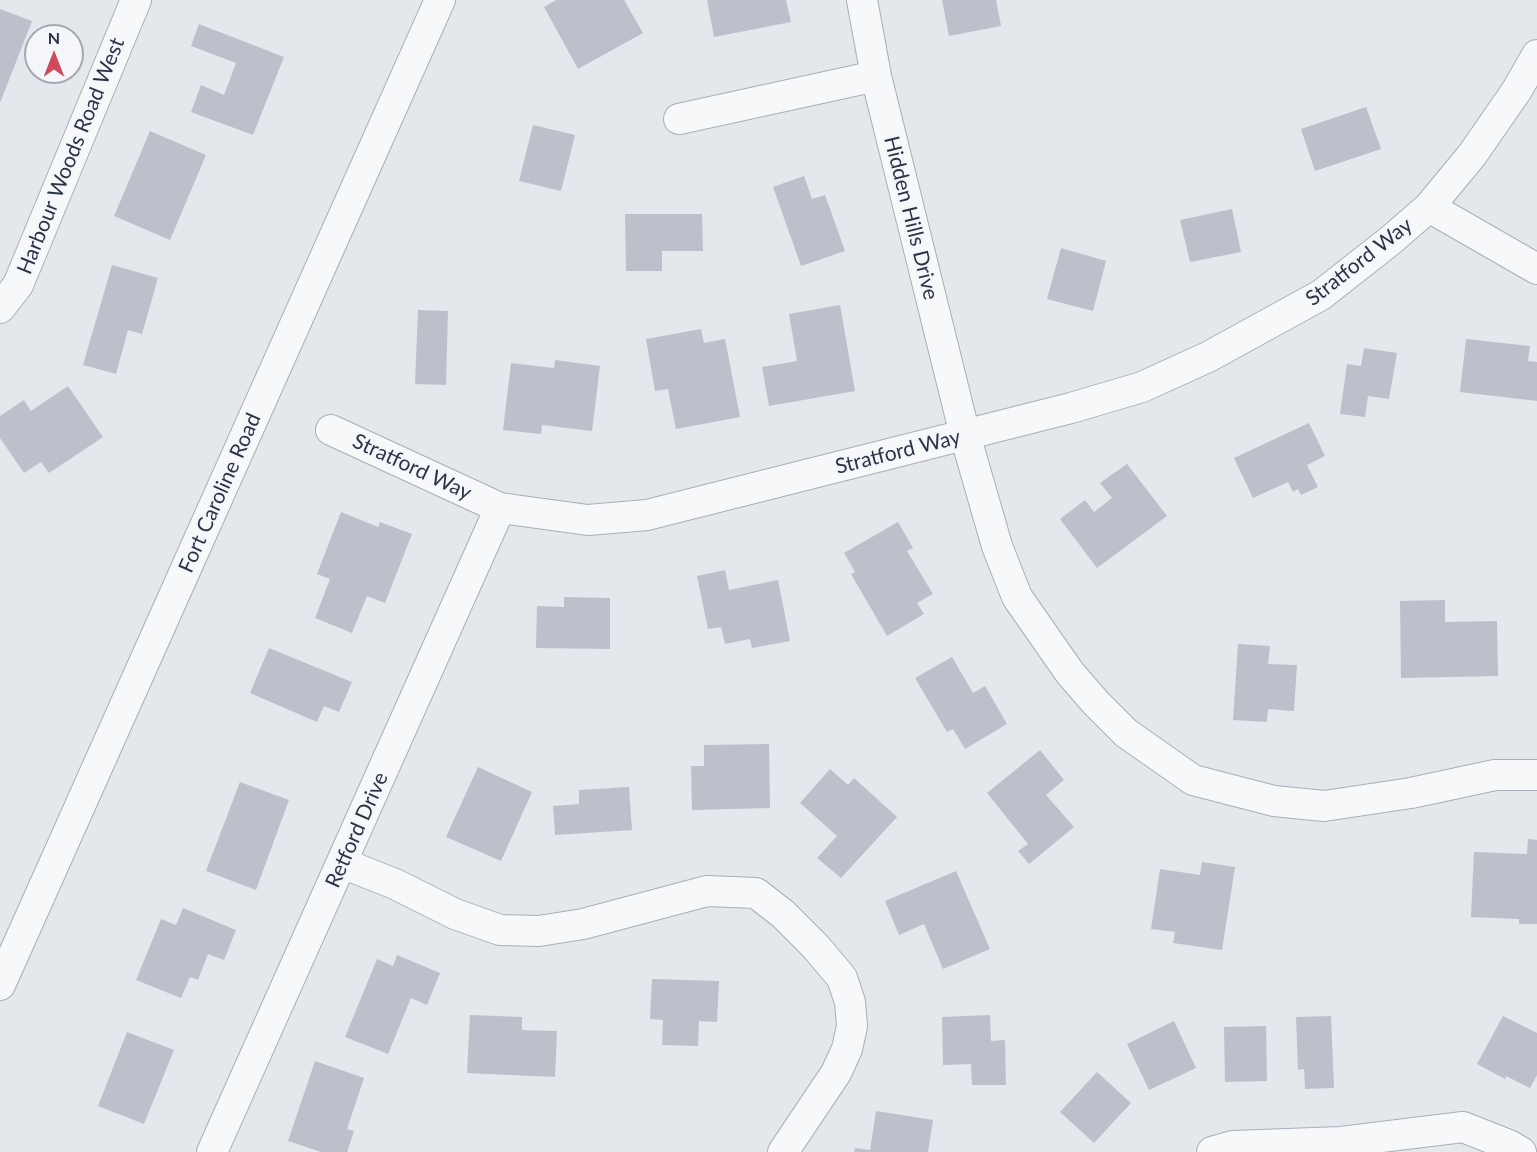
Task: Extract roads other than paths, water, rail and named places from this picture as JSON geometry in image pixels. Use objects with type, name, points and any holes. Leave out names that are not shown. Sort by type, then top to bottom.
[{"type":"street","name":"Harbour Woods Road West","points":[[0,308],[18,285],[136,0]]},
{"type":"street","name":"Fort Caroline Road","points":[[0,986],[440,0]]},
{"type":"street","name":"Hidden Hills Drive","points":[[862,0],[876,76],[965,435],[997,546],[1017,597],[1070,673],[1096,703],[1126,733],[1193,780],[1274,801],[1324,806],[1411,793],[1495,775],[1537,776]]},
{"type":"street","name":"Stratford Way","points":[[331,430],[500,508],[588,520],[647,516],[1071,408],[1142,387],[1208,357],[1321,296],[1429,207],[1473,155],[1537,56]]},
{"type":"street","points":[[679,118],[876,76]]},
{"type":"street","name":"Stratford Way","points":[[1429,207],[1537,269]]},
{"type":"street","name":"Retford Drive","points":[[212,1152],[500,508]]},
{"type":"street","points":[[342,863],[395,884],[455,914],[500,930],[539,931],[583,924],[707,891],[756,893],[783,914],[816,947],[842,978],[850,1002],[852,1026],[847,1049],[836,1073],[783,1152]]},
{"type":"street","points":[[1212,1152],[1233,1146],[1341,1142],[1463,1127],[1521,1152]]}]
